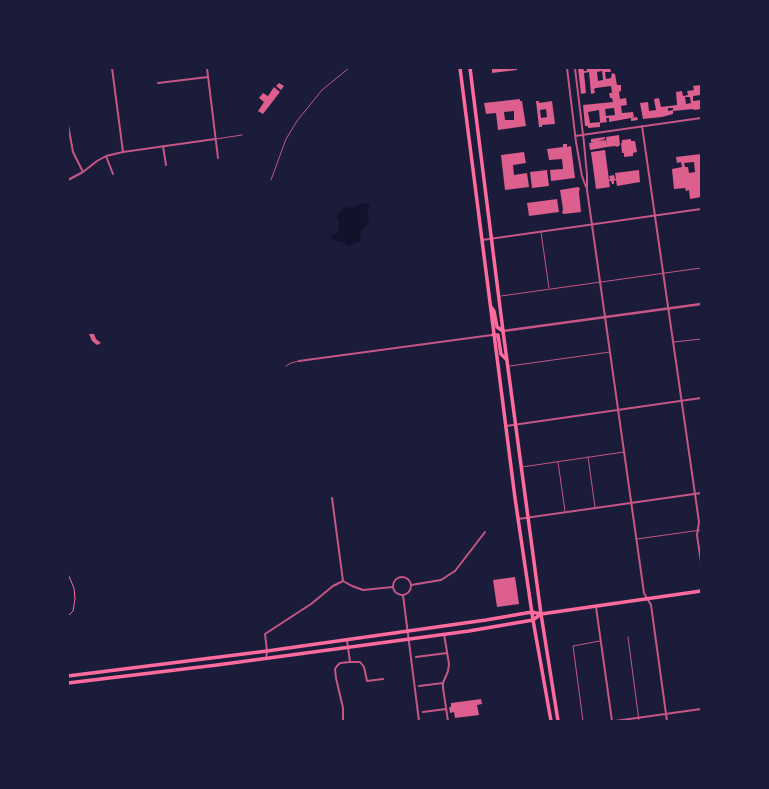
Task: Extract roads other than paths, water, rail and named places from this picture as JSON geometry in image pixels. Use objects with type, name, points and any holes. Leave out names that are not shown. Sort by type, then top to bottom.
[{"type":"main road","points":[[460,68],[505,426],[533,620],[548,697],[551,721]]},
{"type":"main road","points":[[470,68],[490,239],[507,366],[541,614],[558,721]]},
{"type":"main road","points":[[490,303],[494,311],[496,327],[503,331]]},
{"type":"main road","points":[[493,335],[498,335],[501,354],[507,360]]},
{"type":"main road","points":[[68,676],[267,652],[408,632],[532,612],[541,614],[701,590]]},
{"type":"main road","points":[[68,683],[266,659],[487,628],[533,620],[541,614]]},
{"type":"street","points":[[112,68],[123,152]]},
{"type":"street","points":[[207,68],[218,158]]},
{"type":"street","points":[[567,68],[575,136],[582,176],[587,190]]},
{"type":"street","points":[[575,68],[587,175],[587,190],[644,593],[651,605],[667,721]]},
{"type":"street","points":[[158,83],[208,77]]},
{"type":"street","points":[[575,136],[701,118]]},
{"type":"street","points":[[68,126],[73,152],[83,172]]},
{"type":"street","points":[[642,126],[695,494],[701,562]]},
{"type":"street","points":[[68,180],[83,172],[97,160],[106,156],[123,152],[215,139]]},
{"type":"street","points":[[163,146],[166,164]]},
{"type":"street","points":[[106,156],[113,174]]},
{"type":"street","points":[[482,240],[701,209]]},
{"type":"street","points":[[503,331],[701,304]]},
{"type":"street","points":[[299,361],[493,335]]},
{"type":"street","points":[[505,426],[701,398]]},
{"type":"street","points":[[518,519],[701,493]]},
{"type":"street","points":[[332,498],[343,581]]},
{"type":"street","points":[[411,585],[441,580],[456,571],[485,532]]},
{"type":"street","points":[[401,577],[408,579],[411,585],[409,592],[403,595],[396,593],[393,587],[395,580],[401,577]]},
{"type":"street","points":[[343,581],[363,590],[393,587]]},
{"type":"street","points":[[266,659],[267,652],[265,634],[343,581]]},
{"type":"street","points":[[403,595],[419,721]]},
{"type":"street","points":[[596,606],[612,721]]},
{"type":"street","points":[[444,634],[449,664],[443,683],[448,721]]},
{"type":"street","points":[[347,640],[350,662]]},
{"type":"street","points":[[416,657],[447,653]]},
{"type":"street","points":[[343,721],[343,708],[335,669],[340,663],[360,662],[367,681],[383,680]]},
{"type":"street","points":[[419,686],[443,683]]},
{"type":"street","points":[[423,712],[446,709]]},
{"type":"street","points":[[615,721],[701,709]]},
{"type":"lane","points":[[271,180],[286,140],[297,121],[322,90],[349,68]]},
{"type":"lane","points":[[215,139],[242,135]]},
{"type":"lane","points":[[541,232],[549,289]]},
{"type":"lane","points":[[498,297],[701,268]]},
{"type":"lane","points":[[673,342],[701,339]]},
{"type":"lane","points":[[507,366],[610,352]]},
{"type":"lane","points":[[286,366],[299,361]]},
{"type":"lane","points":[[521,467],[624,452]]},
{"type":"lane","points":[[588,457],[595,508]]},
{"type":"lane","points":[[558,462],[565,512]]},
{"type":"lane","points":[[637,539],[701,530]]},
{"type":"lane","points":[[628,637],[639,721]]},
{"type":"lane","points":[[583,721],[573,646],[601,640]]}]
